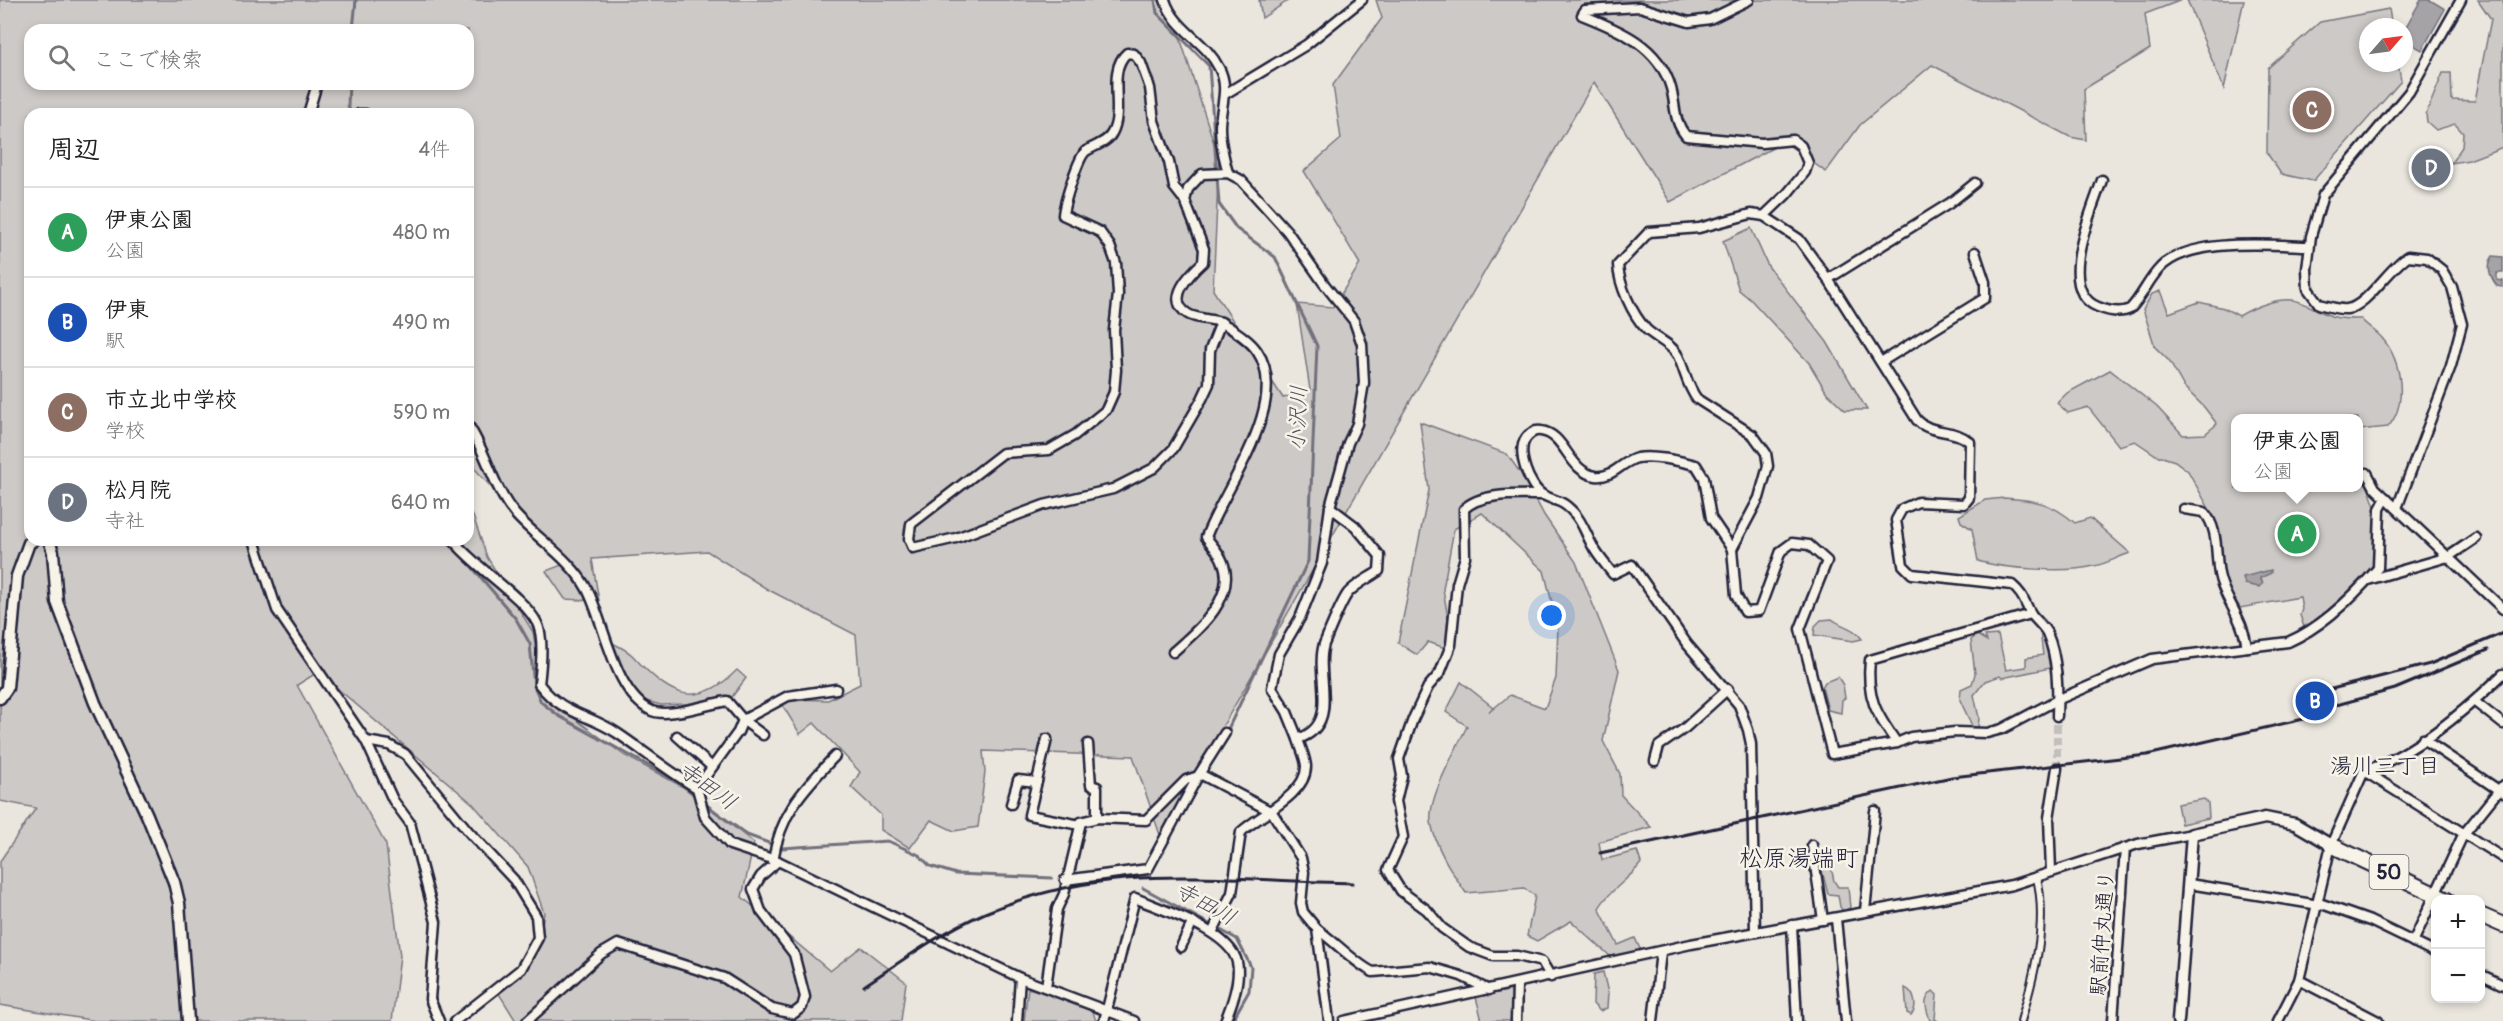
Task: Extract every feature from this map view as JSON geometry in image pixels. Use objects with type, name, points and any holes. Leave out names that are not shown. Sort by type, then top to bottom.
[{"type":"main road","name":"50","points":[[2331,845],[2437,895]]},
{"type":"main road","points":[[2485,917],[2503,925]]},
{"type":"street","points":[[1165,0],[1174,21],[1210,55],[1220,68],[1225,94],[1220,128],[1228,173]]},
{"type":"street","points":[[1225,94],[1306,45],[1362,0]]},
{"type":"street","points":[[1749,0],[1710,19],[1689,22],[1640,7],[1585,10],[1582,15],[1621,32],[1641,44],[1657,58],[1671,88],[1678,126],[1686,136],[1762,143],[1793,140],[1801,146],[1808,162],[1805,172],[1764,216]]},
{"type":"street","points":[[2397,508],[2451,366],[2462,324],[2452,287],[2442,270],[2427,258],[2408,256],[2394,265],[2362,303],[2347,309],[2319,304],[2308,289],[2309,246],[2323,195],[2409,92],[2461,0]]},
{"type":"street","points":[[1173,652],[1214,612],[1227,580],[1222,560],[1206,537],[1214,516],[1257,435],[1265,399],[1266,372],[1257,351],[1221,321],[1188,314],[1182,306],[1179,292],[1184,280],[1203,262],[1204,249],[1185,201],[1174,187],[1169,162],[1154,121],[1150,88],[1141,63],[1134,54],[1127,53],[1121,58],[1118,70],[1112,133],[1101,144],[1085,152],[1079,160],[1063,215],[1101,232],[1110,246],[1116,263],[1118,294],[1114,330],[1116,370],[1114,392],[1106,410],[1075,435],[1049,450],[1003,453],[911,524],[909,539],[913,548],[956,538],[1044,505],[1113,489],[1154,468],[1173,449],[1209,384],[1210,351],[1221,321]]},
{"type":"street","points":[[310,108],[315,90]]},
{"type":"street","points":[[1185,201],[1188,189],[1197,177],[1228,173],[1241,180],[1287,231],[1354,321],[1362,344],[1364,382],[1357,424],[1348,443],[1330,507],[1322,563],[1300,618],[1279,654],[1272,688],[1287,712],[1298,739],[1306,766],[1302,781],[1272,812],[1241,832],[1232,893],[1213,932]]},
{"type":"street","points":[[2102,180],[2079,256],[2077,284],[2087,303],[2104,309],[2125,311],[2130,309],[2161,266],[2181,256],[2233,244],[2309,246]]},
{"type":"street","points":[[1828,279],[1950,203],[1975,183]]},
{"type":"street","points":[[1732,549],[1759,498],[1768,466],[1766,453],[1753,435],[1702,403],[1690,391],[1677,355],[1645,328],[1631,305],[1618,277],[1618,265],[1648,232],[1699,228],[1751,214],[1764,216],[1799,239],[1828,279],[1924,428],[1961,434],[1970,442],[1969,498],[1964,504],[1918,502],[1902,509],[1896,520],[1903,565],[1912,574],[2012,585],[2022,594],[2031,614],[2047,633],[2056,674],[2057,716]]},
{"type":"street","points":[[1881,362],[1985,298],[1985,282],[1975,252]]},
{"type":"street","points":[[1542,495],[1529,476],[1522,458],[1522,445],[1536,430],[1553,435],[1575,465],[1595,476],[1614,472],[1636,459],[1696,465],[1704,478],[1711,518],[1732,549],[1736,595],[1745,612],[1759,611],[1781,551],[1792,543],[1809,544],[1827,561],[1800,629],[1832,754],[1896,743],[1911,736],[2002,729],[2058,700],[2152,660],[2288,642],[2321,623],[2378,568],[2380,509],[2386,498]]},
{"type":"street","points":[[474,434],[501,493],[514,513],[561,557],[586,588],[608,640],[615,667],[636,700],[652,711],[670,714],[701,705],[727,701],[744,721],[763,735]]},
{"type":"street","points":[[2367,473],[2375,488],[2503,609]]},
{"type":"street","points":[[1551,977],[1542,962],[1517,956],[1493,956],[1455,938],[1442,928],[1427,910],[1401,891],[1388,870],[1403,837],[1396,801],[1401,776],[1399,759],[1413,719],[1428,687],[1440,673],[1451,645],[1457,584],[1465,557],[1464,509],[1476,501],[1509,495],[1542,495],[1561,500],[1576,514],[1593,547],[1613,574],[1632,565],[1687,645],[1728,689],[1739,705],[1751,744],[1755,932]]},
{"type":"street","points":[[1298,739],[1306,736],[1319,724],[1324,704],[1323,646],[1348,593],[1378,571],[1380,556],[1355,526],[1330,507]]},
{"type":"street","points":[[2184,509],[2204,512],[2211,524],[2219,577],[2244,628],[2247,647]]},
{"type":"street","points":[[2367,580],[2448,557],[2476,538]]},
{"type":"street","points":[[0,698],[7,688],[17,576],[28,546]]},
{"type":"street","points":[[51,546],[57,602],[61,613],[95,703],[147,815],[174,882],[179,903],[188,1021]]},
{"type":"street","points":[[256,546],[277,610],[366,741],[393,800],[410,823],[428,886],[435,922],[430,999],[439,1021]]},
{"type":"street","points":[[458,546],[465,556],[513,596],[537,623],[541,661],[539,684],[547,694],[565,709],[614,731],[698,790],[705,817],[730,845],[776,860],[1020,978],[1134,1021]]},
{"type":"street","points":[[1896,743],[1876,713],[1868,678],[1870,660],[2031,614]]},
{"type":"street","points":[[2280,1020],[2299,980],[2319,904],[2331,845],[2364,771],[2385,764],[2423,739],[2475,702],[2503,674]]},
{"type":"street","points":[[698,790],[744,721],[788,696],[836,689]]},
{"type":"street","points":[[1655,760],[1659,746],[1686,728],[1728,689]]},
{"type":"street","points":[[2475,702],[2503,724]]},
{"type":"street","points":[[1065,880],[1148,869],[1204,776],[1225,733]]},
{"type":"street","points":[[676,736],[712,767]]},
{"type":"street","points":[[2423,739],[2502,789],[2463,835],[2442,895]]},
{"type":"street","points":[[1047,740],[1029,815],[1080,825]]},
{"type":"street","points":[[366,741],[389,745],[405,754],[469,832],[514,880],[536,916],[538,938],[520,969],[456,1021]]},
{"type":"street","points":[[1088,744],[1091,784],[1097,787],[1097,818]]},
{"type":"street","points":[[527,1021],[602,954],[618,944],[724,978],[776,1010],[794,1014],[802,1007],[805,997],[794,954],[755,901],[753,889],[761,876],[776,860],[777,838],[790,808],[835,756]]},
{"type":"street","points":[[2051,871],[2049,818],[2057,768]]},
{"type":"street","points":[[2364,771],[2503,858]]},
{"type":"street","points":[[1046,987],[1057,909],[1064,894],[1065,880],[1080,825],[1086,820],[1097,818],[1146,820],[1186,780],[1204,776],[1272,812],[1301,858],[1304,872],[1300,903],[1303,912],[1317,929],[1341,946],[1365,969],[1373,972],[1430,967],[1461,976],[1489,990]]},
{"type":"street","points":[[1011,804],[1018,780],[1037,782]]},
{"type":"street","points":[[1865,911],[1875,811]]},
{"type":"street","points":[[1344,1021],[1517,985],[1661,951],[2012,885],[2125,848],[2265,818],[2295,824],[2331,845]]},
{"type":"street","points":[[2178,1021],[2192,834]]},
{"type":"street","points":[[1812,845],[1823,920]]},
{"type":"street","name":"駅前仲丸通り","points":[[2113,1021],[2125,848]]},
{"type":"street","points":[[2021,1021],[2040,941],[2041,904],[2037,878]]},
{"type":"street","points":[[2189,884],[2319,904],[2370,921],[2431,951]]},
{"type":"street","points":[[1104,1021],[1135,898],[1213,932],[1232,951],[1237,963],[1235,989],[1225,1021]]},
{"type":"street","points":[[2413,942],[2431,913]]},
{"type":"street","points":[[1836,919],[1846,1021]]},
{"type":"street","points":[[1181,946],[1192,923]]},
{"type":"street","points":[[1792,925],[1797,1021]]},
{"type":"street","points":[[1317,929],[1329,1021]]},
{"type":"street","points":[[1653,1021],[1661,951]]},
{"type":"street","points":[[2485,976],[2503,985]]},
{"type":"street","points":[[1017,1021],[1020,978]]},
{"type":"street","points":[[2299,980],[2378,1021]]},
{"type":"street","points":[[1516,1021],[1517,985]]},
{"type":"street","points":[[774,1021],[776,1010]]},
{"type":"shaded area","points":[[0,0],[1168,0],[1219,159],[1213,290],[1283,398],[1310,390],[1297,304],[1333,307],[1360,264],[1304,171],[1341,139],[1333,85],[1382,18],[1376,0],[2182,0],[2145,14],[2150,49],[2084,89],[2086,140],[2070,137],[1932,65],[1860,125],[1826,172],[1784,142],[1670,202],[1594,82],[1160,835],[1133,756],[983,751],[985,772],[978,827],[954,831],[931,820],[910,848],[881,830],[881,815],[851,787],[860,772],[814,723],[800,734],[783,706],[789,699],[828,700],[860,684],[856,635],[767,589],[707,551],[592,559],[599,601],[565,599],[546,571],[567,563],[514,513],[474,468],[474,108],[24,108],[24,546],[474,546],[474,519],[487,557],[533,632],[543,695],[624,755],[683,787],[754,843],[742,897],[830,971],[861,947],[906,982],[901,1021],[516,1021],[496,989],[537,951],[544,913],[528,867],[473,804],[318,672],[297,685],[386,845],[400,956],[392,1021],[96,1021],[0,1005],[0,861],[36,808],[0,801]]},
{"type":"shaded area","points":[[1259,0],[1289,0],[1262,18]]},
{"type":"shaded area","points":[[2187,0],[2244,0],[2224,89]]},
{"type":"shaded area","points":[[2421,0],[2430,0],[2445,9],[2422,50],[2413,45],[2413,18],[2411,18]]},
{"type":"shaded area","points":[[2478,0],[2503,0],[2503,147],[2469,160],[2451,163],[2462,147],[2463,133],[2455,124],[2436,130],[2427,122],[2426,114],[2443,73],[2451,73],[2452,100],[2475,101],[2491,19]]},
{"type":"shaded area","points":[[2389,9],[2390,18],[2359,18],[2359,72],[2400,72],[2401,81],[2313,181],[2281,174],[2267,153],[2268,68],[2320,22]]},
{"type":"shaded area","points":[[1751,228],[1768,266],[1827,342],[1867,410],[1845,410],[1827,393],[1809,363],[1739,290],[1723,241]]},
{"type":"shaded area","points":[[2493,256],[2503,257],[2503,273],[2497,273],[2497,280],[2503,281],[2503,287],[2497,286],[2491,275],[2489,268]]},
{"type":"shaded area","points":[[2160,291],[2169,313],[2199,302],[2224,308],[2239,316],[2260,306],[2277,301],[2293,300],[2334,317],[2361,319],[2389,347],[2398,370],[2400,395],[2394,418],[2388,427],[2363,430],[2363,414],[2231,414],[2231,492],[2363,492],[2363,482],[2367,484],[2376,509],[2375,566],[2356,586],[2305,630],[2300,615],[2302,609],[2300,597],[2240,608],[2221,575],[2216,527],[2211,512],[2188,471],[2175,461],[2156,455],[2135,441],[2119,446],[2088,407],[2068,413],[2057,403],[2067,393],[2110,370],[2157,407],[2183,435],[2205,434],[2217,424],[2184,387],[2169,361],[2155,347],[2143,309],[2152,294]]},
{"type":"shaded area","points":[[1420,422],[1507,454],[1576,562],[1619,670],[1603,741],[1620,774],[1621,795],[1651,827],[1599,842],[1602,860],[1637,851],[1641,863],[1599,908],[1618,945],[1635,938],[1641,951],[1610,956],[1571,921],[1537,941],[1527,936],[1535,896],[1524,888],[1466,893],[1440,851],[1433,832],[1431,812],[1438,787],[1467,726],[1446,712],[1461,682],[1493,707],[1489,712],[1510,695],[1545,708],[1556,678],[1558,626],[1544,571],[1482,513],[1454,529],[1443,589],[1449,624],[1445,648],[1428,642],[1417,655],[1398,643],[1429,490]]},
{"type":"shaded area","points":[[2004,498],[2042,503],[2075,523],[2090,518],[2130,553],[2098,565],[2052,570],[2019,568],[1978,561],[1972,529],[1961,522],[1959,516],[1985,500]]},
{"type":"shaded area","points":[[2271,570],[2271,573],[2260,578],[2263,583],[2259,587],[2245,584],[2243,577]]},
{"type":"shaded area","points":[[1832,619],[1855,632],[1862,639],[1853,641],[1814,635],[1815,626],[1821,620]]},
{"type":"shaded area","points":[[2040,631],[2045,639],[2050,668],[2002,678],[2000,676],[1985,681],[1974,695],[1979,718],[1978,727],[1973,728],[1960,700],[1961,689],[1972,684],[1975,674],[1971,640],[1977,635],[1987,641],[1985,636],[1998,635],[2006,670],[2026,667],[2026,658],[2043,655]]},
{"type":"shaded area","points":[[608,640],[630,653],[669,688],[682,693],[694,694],[707,691],[722,683],[737,670],[746,678],[732,697],[706,703],[661,705],[639,699],[621,682]]},
{"type":"shaded area","points":[[1838,677],[1843,685],[1845,698],[1842,700],[1841,713],[1828,710],[1822,687],[1825,682]]},
{"type":"shaded area","points":[[2204,799],[2208,803],[2209,818],[2181,824],[2177,804]]},
{"type":"shaded area","points":[[1827,849],[1834,881],[1838,887],[1848,887],[1850,908],[1843,911],[1838,895],[1828,894],[1820,863],[1821,850]]},
{"type":"shaded area","points":[[1603,972],[1608,993],[1607,1008],[1600,1011],[1593,1004],[1594,974]]},
{"type":"shaded area","points":[[1028,988],[1078,1003],[1093,1012],[1096,1021],[1024,1021]]},
{"type":"shaded area","points":[[1905,988],[1914,1000],[1911,1015],[1907,1013]]},
{"type":"shaded area","points":[[1513,990],[1512,1021],[1482,1021],[1476,997]]},
{"type":"shaded area","points":[[1933,991],[1937,995],[1935,1019],[1938,1021],[1930,1021],[1926,1008],[1927,998]]},
{"type":"waterway","name":"寺田川","points":[[354,24],[356,0]]},
{"type":"waterway","name":"小沢川","points":[[1155,0],[1157,13],[1209,66],[1219,204],[1237,229],[1275,257],[1317,346],[1308,561],[1227,731]]},
{"type":"waterway","name":"寺田川","points":[[349,90],[349,108]]},
{"type":"waterway","name":"寺田川","points":[[453,546],[456,550]]},
{"type":"waterway","name":"寺田川","points":[[467,561],[516,619],[530,644],[534,686],[541,702],[559,716],[685,786],[697,796]]},
{"type":"waterway","name":"小沢川","points":[[1186,808],[1209,766]]},
{"type":"waterway","name":"寺田川","points":[[704,803],[747,835],[782,848],[888,841],[919,855],[930,866],[956,874],[1052,878]]},
{"type":"waterway","name":"寺田川","points":[[1143,888],[1237,939],[1251,967],[1249,991],[1232,1021]]},
{"type":"tunnel","points":[[2057,716],[2057,768]]},
{"type":"railway","points":[[2312,694],[2430,664],[2503,633]]},
{"type":"railway","points":[[2318,710],[2395,689],[2488,650]]},
{"type":"railway","points":[[1600,853],[1952,777],[2147,755],[2321,715]]},
{"type":"railway","points":[[864,986],[923,947],[985,913],[1032,896],[1078,885],[1123,879],[1167,877],[1353,883]]},
{"type":"place","name":"市立北中学校","points":[[2312,110]]},
{"type":"place","name":"松月院","points":[[2431,168]]},
{"type":"place","name":"伊東公園","points":[[2297,534]]},
{"type":"place","name":"伊東","points":[[2315,701]]},
{"type":"district","name":"湯川三丁目","points":[[2385,765]]},
{"type":"district","name":"松原湯端町","points":[[1799,858]]}]
